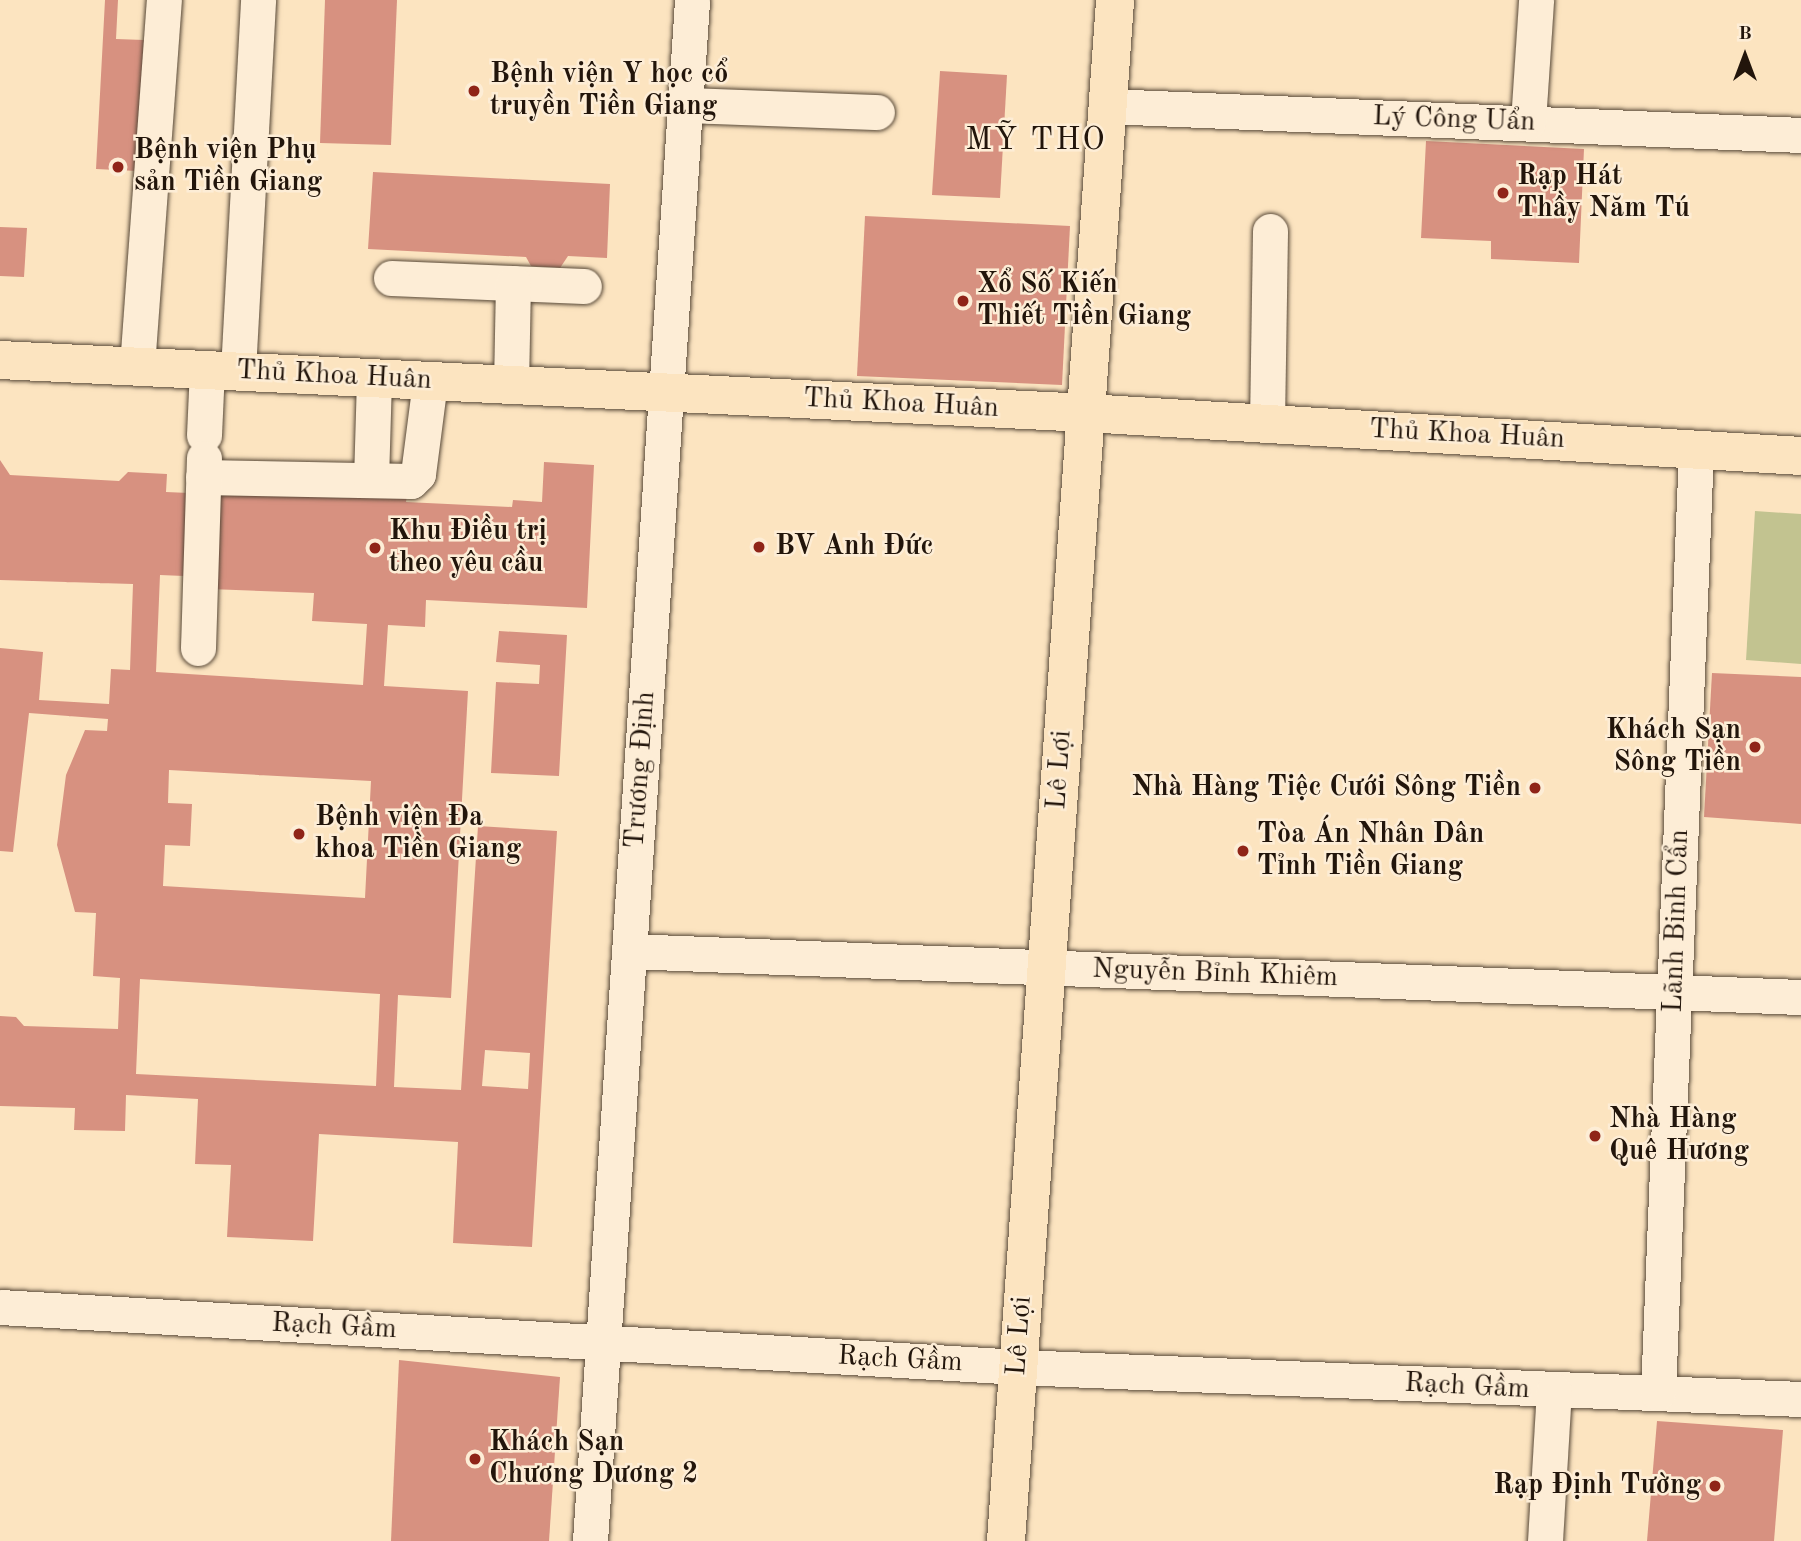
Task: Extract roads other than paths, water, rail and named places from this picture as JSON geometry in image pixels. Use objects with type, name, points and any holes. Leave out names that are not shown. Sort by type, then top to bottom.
[{"type":"main road","name":"Lê Lợi","points":[[1006,1541],[1115,0]]},
{"type":"main road","name":"Thủ Khoa Huân","points":[[0,360],[666,394],[1086,412],[1801,456]]},
{"type":"street","points":[[137,366],[164,0]]},
{"type":"street","points":[[198,648],[203,457],[223,370],[258,0]]},
{"type":"street","name":"Trương Định","points":[[590,1541],[692,0]]},
{"type":"street","points":[[1528,122],[1536,0]]},
{"type":"street","points":[[685,104],[877,112]]},
{"type":"street","name":"Lý Công Uẩn","points":[[1107,106],[1801,135]]},
{"type":"street","points":[[1267,423],[1270,231]]},
{"type":"street","points":[[391,278],[583,286]]},
{"type":"street","points":[[511,386],[513,283]]},
{"type":"street","points":[[371,480],[374,379]]},
{"type":"street","points":[[203,457],[371,480],[411,481],[418,474],[430,382]]},
{"type":"street","name":"Lãnh Binh Cẩn","points":[[1658,1393],[1696,449]]},
{"type":"street","name":"Nguyễn Bỉnh Khiêm","points":[[629,951],[1801,997]]},
{"type":"street","name":"Rạch Gầm","points":[[0,1307],[1018,1367],[1801,1399]]},
{"type":"street","points":[[1545,1541],[1554,1391]]},
{"type":"place","name":"Bệnh viện Y học cổ truyền Tiền Giang","points":[[474,91]]},
{"type":"place","name":"Bệnh viện Phụ sản Tiền Giang","points":[[118,167]]},
{"type":"place","name":"Rạp Hát Thầy Năm Tú","points":[[1503,193]]},
{"type":"place","name":"Xổ Số Kiến Thiết Tiền Giang","points":[[963,301]]},
{"type":"place","name":"BV Anh Đức","points":[[759,547]]},
{"type":"place","name":"Khu Điều trị theo yêu cầu","points":[[375,548]]},
{"type":"place","name":"Khách Sạn Sông Tiền","points":[[1755,747]]},
{"type":"place","name":"Nhà Hàng Tiệc Cưới Sông Tiền","points":[[1535,788]]},
{"type":"place","name":"Bệnh viện Đa khoa Tiền Giang","points":[[299,834]]},
{"type":"place","name":"Tòa Án Nhân Dân Tỉnh Tiền Giang","points":[[1243,851]]},
{"type":"place","name":"Nhà Hàng Quê Hương","points":[[1595,1136]]},
{"type":"place","name":"Khách Sạn Chương Dương 2","points":[[475,1459]]},
{"type":"place","name":"Rạp Định Tường","points":[[1715,1486]]},
{"type":"district","name":"MỸ THO","points":[[1036,141]]}]
